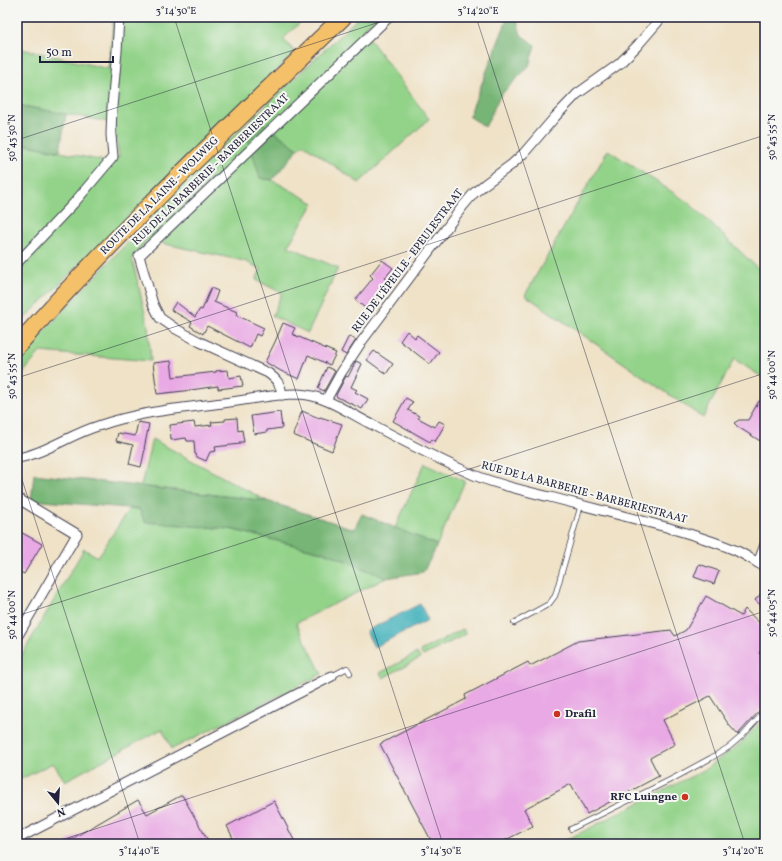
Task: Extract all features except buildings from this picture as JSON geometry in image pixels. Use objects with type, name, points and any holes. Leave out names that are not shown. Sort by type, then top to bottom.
[{"type":"highway","name":"ROUTE DE LA LAINE - WOLWEG","points":[[309,50],[336,17]]},
{"type":"highway","name":"ROUTE DE LA LAINE - WOLWEG","points":[[17,346],[69,288],[170,184],[343,17]]},
{"type":"street","points":[[17,263],[74,203],[113,157],[112,107],[120,17]]},
{"type":"street","name":"RUE DE LA BARBERIE - BARBERIESTRAAT","points":[[389,17],[139,256],[153,304],[160,318],[176,329],[200,342],[268,373],[275,378],[279,384],[282,395],[315,396],[326,400],[438,459],[476,476],[514,488],[705,539],[738,551],[761,565]]},
{"type":"street","name":"RUE DE L'ÉPEULE - EPEULESTRAAT","points":[[326,400],[341,373],[362,341],[474,193],[511,165],[524,153],[555,117],[578,94],[619,64],[662,17]]},
{"type":"street","points":[[17,458],[37,452],[97,426],[126,417],[150,412],[282,395]]},
{"type":"street","points":[[17,498],[76,534],[17,637]]},
{"type":"street","points":[[761,565],[765,545]]},
{"type":"street","points":[[17,839],[332,676]]},
{"type":"lane","points":[[514,623],[549,604],[555,596],[581,505]]},
{"type":"lane","points":[[332,676],[347,668],[350,673]]},
{"type":"lane","points":[[571,829],[711,758],[743,735],[765,711]]},
{"type":"green space","points":[[111,17],[306,17],[283,39],[295,52],[17,326],[17,143],[104,161],[119,157],[114,123],[17,105],[17,48],[109,69],[113,25]]},
{"type":"green space","points":[[359,17],[377,17],[363,30],[429,119],[359,183],[303,144],[298,149],[263,123],[260,178],[272,180],[314,203],[288,246],[338,268],[308,333],[272,316],[282,293],[256,280],[261,269],[244,261],[147,240],[132,258],[148,326],[151,361],[40,352],[17,381],[17,360],[23,353],[178,189]]},
{"type":"green space","points":[[508,17],[516,17],[521,35],[535,45],[529,66],[500,96],[485,127],[469,116]]},
{"type":"green space","points":[[17,105],[66,114],[60,151],[17,143]]},
{"type":"green space","points":[[263,123],[298,149],[272,180],[260,178],[248,139]]},
{"type":"green space","points":[[608,150],[689,203],[765,275],[765,379],[734,359],[703,418],[525,295]]},
{"type":"green space","points":[[152,439],[267,501],[141,486]]},
{"type":"green space","points":[[425,463],[465,481],[437,545],[395,528]]},
{"type":"green space","points":[[34,474],[267,501],[354,529],[362,514],[437,545],[423,572],[386,578],[330,554],[230,529],[145,522],[139,509],[31,500]]},
{"type":"green space","points":[[129,509],[139,509],[145,522],[230,529],[330,554],[386,578],[296,623],[322,674],[172,749],[162,729],[65,781],[53,763],[17,781],[17,663],[84,549],[98,557]]},
{"type":"green space","points":[[463,629],[466,634],[423,656],[420,651]]},
{"type":"green space","points":[[417,653],[420,658],[383,678],[380,673]]},
{"type":"green space","name":"RFC Luingne","points":[[765,717],[765,844],[558,844],[704,770],[740,744]]},
{"type":"water","points":[[420,604],[428,620],[374,647],[366,631]]},
{"type":"place","name":"Drafil","points":[[557,714]]},
{"type":"place","name":"RFC Luingne","points":[[685,797]]}]
